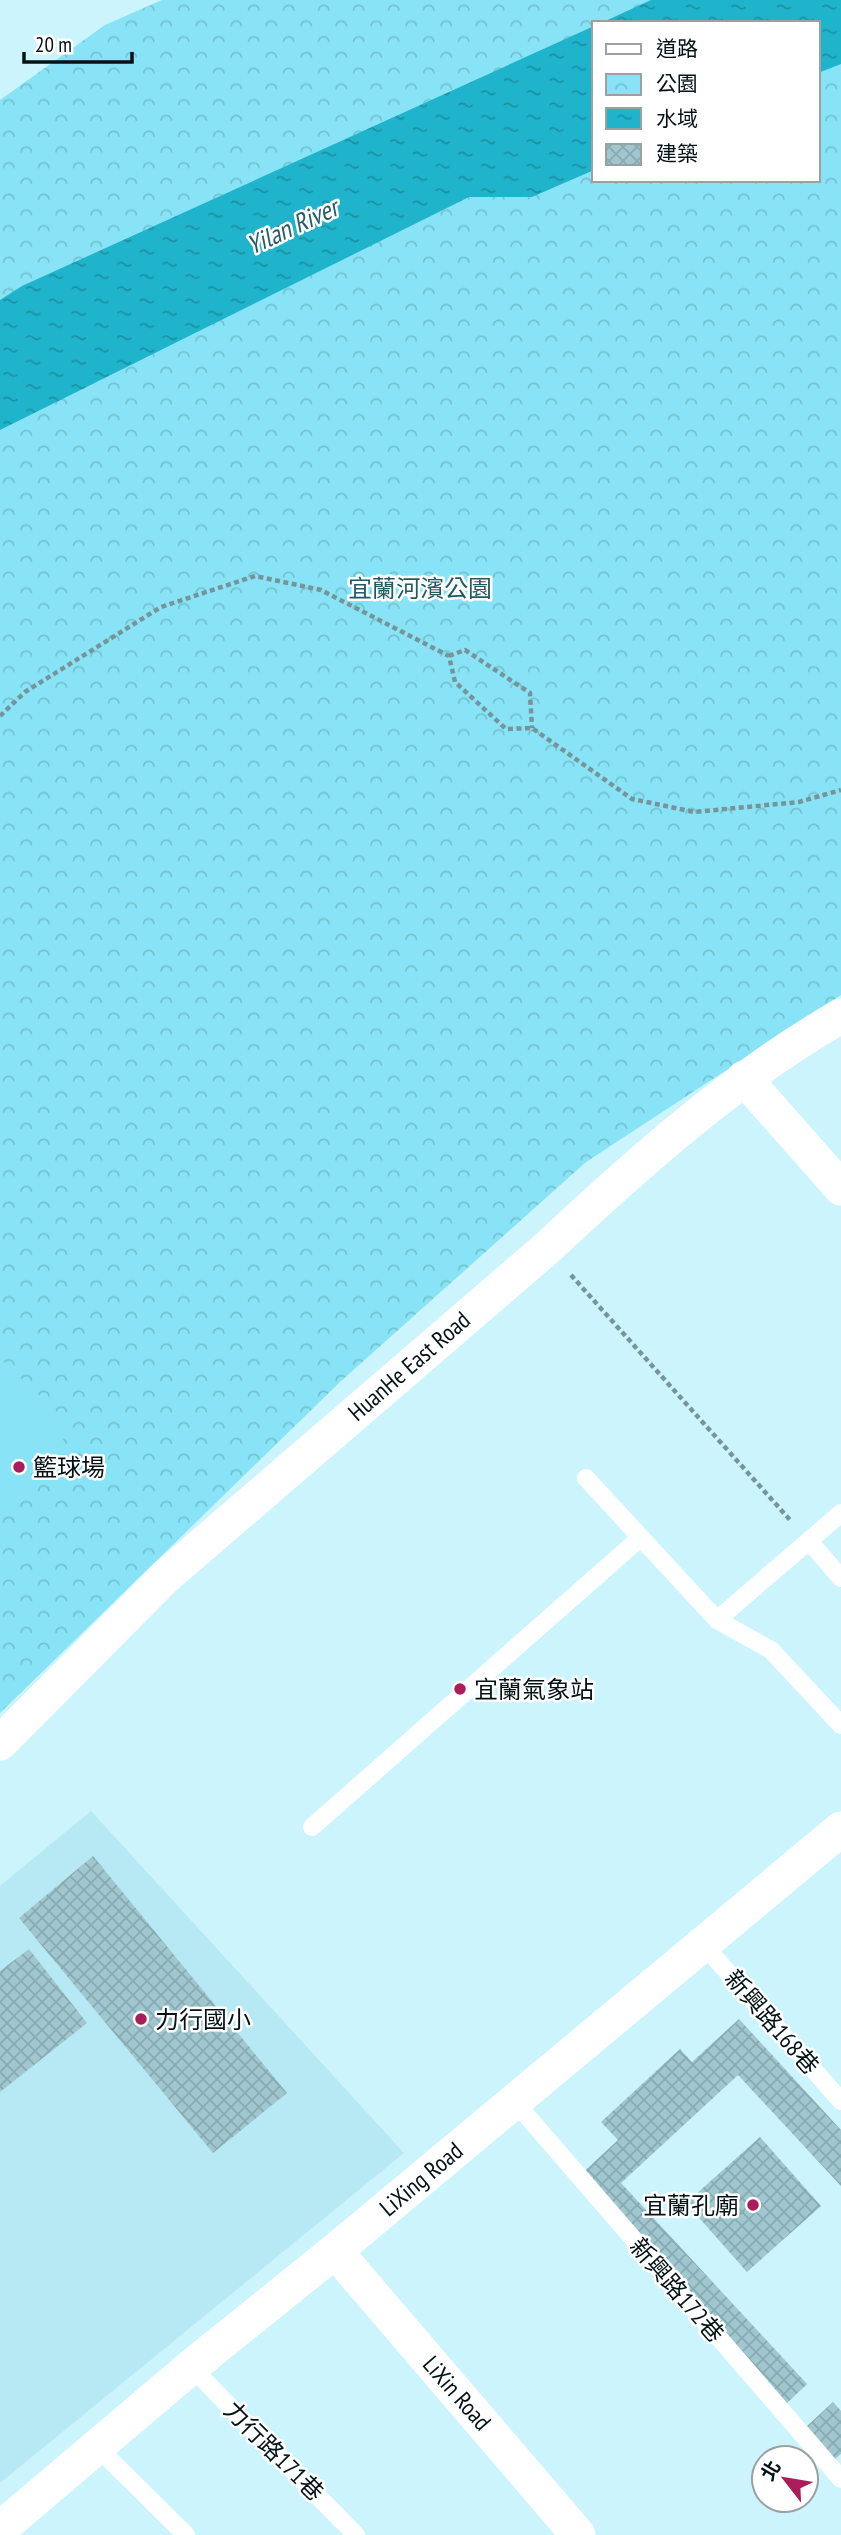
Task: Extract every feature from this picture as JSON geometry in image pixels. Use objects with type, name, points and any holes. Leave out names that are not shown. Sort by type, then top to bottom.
[{"type":"street","name":"HuanHe East Road","points":[[0,1743],[165,1577],[547,1248],[601,1198],[744,1078],[792,1044],[841,1016]]},
{"type":"street","points":[[744,1078],[841,1188]]},
{"type":"street","name":"LiXing Road","points":[[0,2529],[191,2367],[335,2251],[841,1829]]},
{"type":"street","name":"LiXin Road","points":[[335,2251],[578,2535]]},
{"type":"lane","points":[[586,1478],[717,1620],[771,1650],[841,1725]]},
{"type":"lane","points":[[717,1620],[841,1513]]},
{"type":"lane","points":[[312,1827],[640,1538]]},
{"type":"lane","points":[[809,1541],[841,1578]]},
{"type":"lane","name":"新興路168巷","points":[[702,1943],[841,2101]]},
{"type":"lane","name":"新興路172巷","points":[[514,2101],[841,2479]]},
{"type":"lane","name":"力行路171巷","points":[[191,2367],[356,2535]]},
{"type":"lane","points":[[97,2447],[186,2535]]},
{"type":"path","points":[[0,716],[25,692],[161,607],[254,576],[321,590],[449,656],[465,650],[530,693],[532,728]]},
{"type":"path","points":[[449,656],[455,682],[506,729],[532,728],[632,799],[694,812],[799,802],[841,790]]},
{"type":"path","points":[[547,1248],[809,1541]]},
{"type":"shaded area","name":"力行國小","points":[[91,1811],[404,2153],[0,2483],[0,1886]]},
{"type":"green space","name":"宜蘭河濱公園","points":[[162,0],[841,0],[841,995],[586,1162],[340,1382],[0,1713],[0,100],[105,25]]},
{"type":"green space","name":"籃球場","points":[[0,1358],[74,1428],[0,1507]]},
{"type":"water","points":[[651,0],[841,0],[841,64],[820,72],[820,21],[605,21]]},
{"type":"water","name":"Yilan River","points":[[592,27],[592,171],[532,197],[469,197],[0,430],[0,300],[22,286]]},
{"type":"building","points":[[93,1856],[287,2093],[213,2153],[19,1918]]},
{"type":"building","points":[[29,1949],[87,2023],[0,2092],[0,1971]]},
{"type":"building","points":[[739,2019],[841,2130],[841,2186],[738,2075],[621,2183],[807,2384],[785,2405],[576,2179],[618,2140],[601,2122],[680,2049],[692,2062]]},
{"type":"building","name":"宜蘭孔廟","points":[[760,2137],[821,2206],[747,2272],[686,2203]]},
{"type":"building","points":[[833,2402],[841,2411],[841,2454],[835,2459],[806,2427]]},
{"type":"place","name":"籃球場","points":[[19,1467]]},
{"type":"place","name":"宜蘭氣象站","points":[[460,1689]]},
{"type":"place","name":"力行國小","points":[[141,2019]]},
{"type":"place","name":"宜蘭孔廟","points":[[753,2205]]}]
